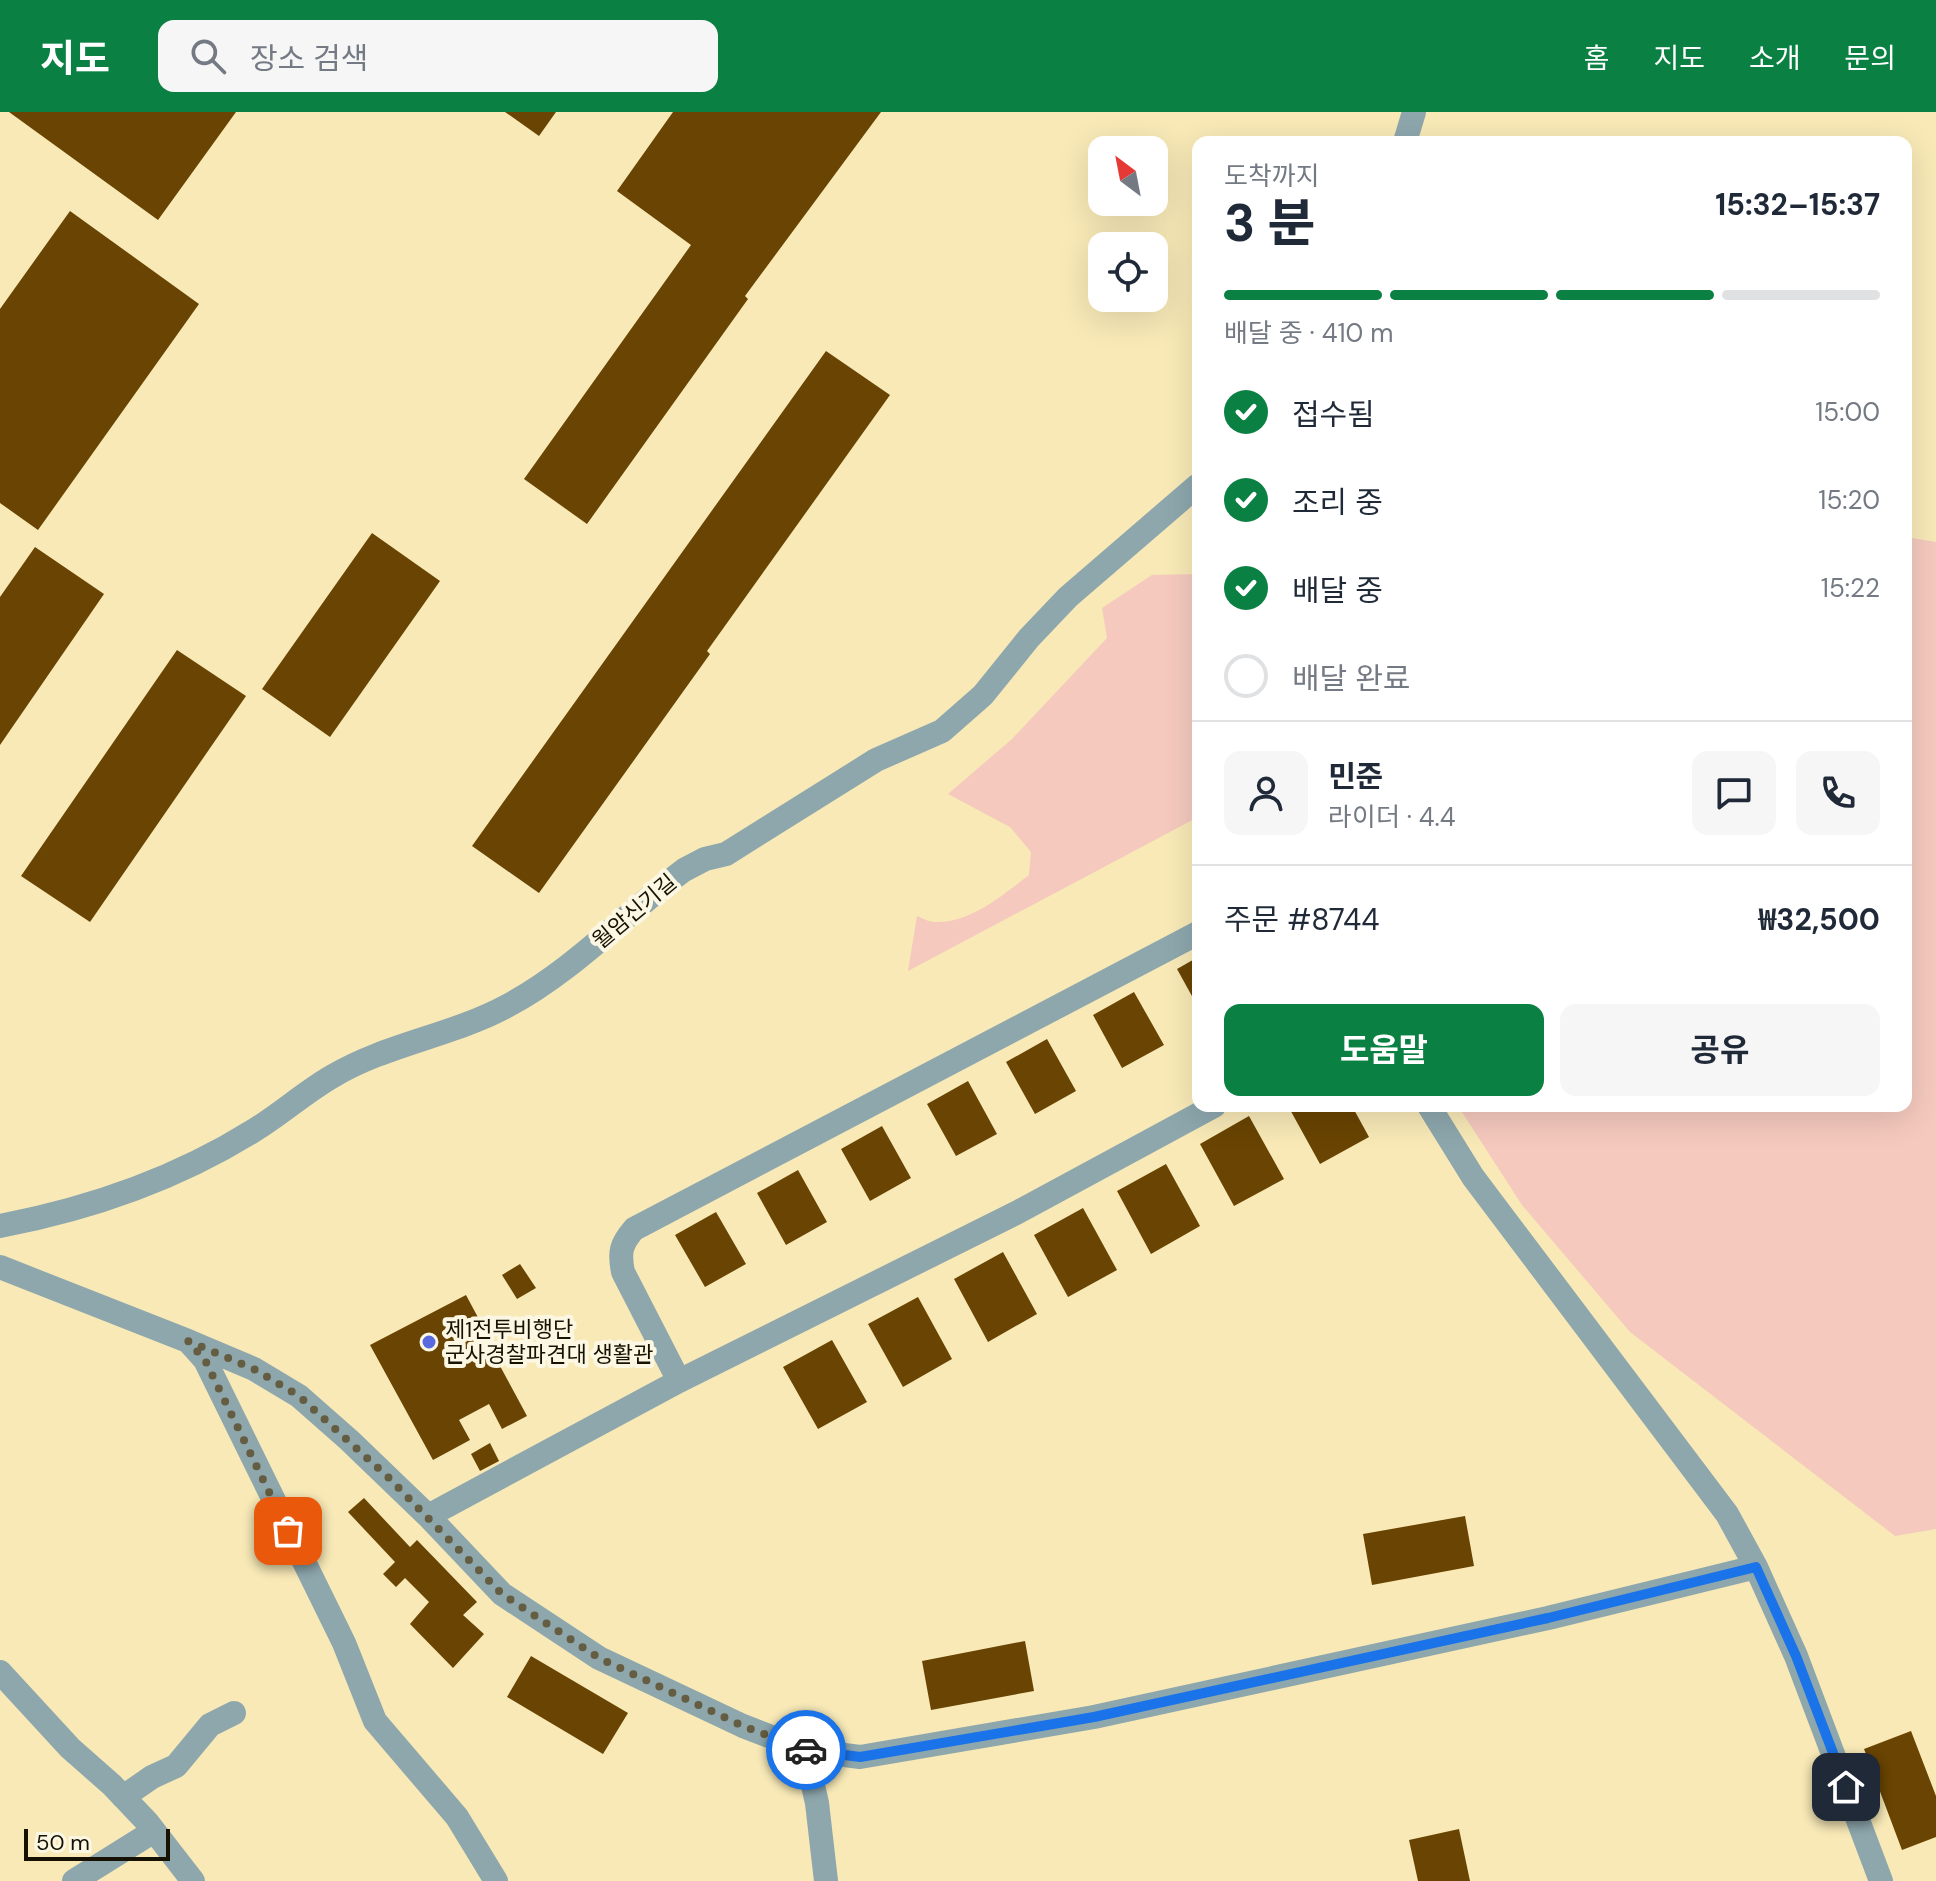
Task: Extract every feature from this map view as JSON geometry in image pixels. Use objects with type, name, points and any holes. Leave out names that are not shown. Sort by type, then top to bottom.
[{"type":"street","points":[[1407,136],[1414,112]]},
{"type":"street","name":"월암신기길","points":[[0,1226],[57,1215],[171,1174],[251,1132],[332,1077],[399,1047],[462,1027],[504,1008],[548,982],[684,870],[705,859],[726,854],[876,760],[942,731],[983,695],[1029,638],[1068,597],[1192,490]]},
{"type":"street","points":[[679,1381],[623,1272],[621,1244],[634,1229],[1192,936]]},
{"type":"street","points":[[428,1516],[679,1381],[1018,1212],[1203,1112]]},
{"type":"street","points":[[1433,1112],[1491,1202],[1727,1514],[1756,1567],[1796,1656],[1881,1881]]},
{"type":"street","points":[[0,1267],[254,1369],[299,1396],[428,1516],[502,1594],[599,1658],[743,1726],[805,1750],[860,1757],[1094,1717],[1548,1618],[1756,1567]]},
{"type":"street","points":[[188,1341],[205,1360],[344,1643],[375,1721],[457,1817],[496,1881]]},
{"type":"street","points":[[0,1672],[70,1748],[123,1797],[193,1881]]},
{"type":"street","points":[[123,1797],[152,1777],[176,1766],[210,1725],[234,1713]]},
{"type":"street","points":[[805,1750],[817,1803],[826,1881]]},
{"type":"street","points":[[74,1881],[154,1831]]},
{"type":"shaded area","points":[[1912,538],[1936,542],[1936,1529],[1895,1536],[1630,1332],[1522,1205],[1462,1112],[1912,1112]]},
{"type":"shaded area","points":[[1192,574],[1192,820],[908,971],[917,916],[935,922],[960,918],[985,907],[1029,875],[1031,852],[1010,827],[948,794],[1012,739],[1107,638],[1102,608],[1152,575]]},
{"type":"building","points":[[9,112],[236,112],[158,220]]},
{"type":"building","points":[[505,112],[556,112],[539,136]]},
{"type":"building","points":[[673,112],[881,112],[745,296],[748,299],[587,524],[524,479],[691,245],[617,191]]},
{"type":"building","points":[[70,211],[199,304],[38,530],[0,503],[0,309]]},
{"type":"building","points":[[826,351],[890,395],[539,893],[472,846]]},
{"type":"building","points":[[372,533],[440,581],[330,737],[262,689]]},
{"type":"building","points":[[35,547],[104,594],[0,745],[0,597]]},
{"type":"building","points":[[177,650],[246,696],[90,922],[21,876]]},
{"type":"building","points":[[1192,960],[1192,996],[1177,969]]},
{"type":"building","points":[[1134,992],[1164,1045],[1122,1068],[1093,1015]]},
{"type":"building","points":[[1047,1039],[1076,1091],[1035,1114],[1006,1062]]},
{"type":"building","points":[[968,1081],[997,1134],[956,1156],[927,1104]]},
{"type":"building","points":[[1291,1112],[1355,1112],[1369,1137],[1320,1164]]},
{"type":"building","points":[[1249,1116],[1284,1179],[1234,1206],[1200,1144]]},
{"type":"building","points":[[882,1126],[911,1178],[870,1201],[841,1149]]},
{"type":"building","points":[[1166,1164],[1200,1226],[1151,1254],[1117,1191]]},
{"type":"building","points":[[798,1170],[827,1222],[786,1245],[757,1193]]},
{"type":"building","points":[[1083,1208],[1117,1270],[1068,1297],[1034,1235]]},
{"type":"building","points":[[716,1212],[746,1264],[705,1287],[675,1235]]},
{"type":"building","points":[[1003,1252],[1037,1314],[988,1342],[954,1279]]},
{"type":"building","points":[[520,1264],[536,1288],[517,1299],[502,1275]]},
{"type":"building","points":[[466,1295],[527,1416],[502,1429],[489,1404],[459,1420],[470,1440],[433,1460],[370,1345]]},
{"type":"building","points":[[918,1297],[952,1359],[903,1387],[868,1324]]},
{"type":"building","points":[[832,1340],[867,1402],[818,1429],[783,1367]]},
{"type":"building","points":[[490,1443],[499,1461],[480,1471],[471,1454]]},
{"type":"building","points":[[364,1498],[410,1547],[417,1540],[477,1602],[463,1615],[484,1634],[453,1668],[410,1624],[429,1602],[405,1578],[396,1587],[383,1574],[395,1562],[348,1512]]},
{"type":"building","points":[[1465,1516],[1474,1566],[1372,1585],[1363,1534]]},
{"type":"building","points":[[1025,1641],[1034,1691],[931,1710],[922,1661]]},
{"type":"building","points":[[531,1656],[628,1713],[603,1754],[507,1697]]},
{"type":"building","points":[[1911,1731],[1936,1796],[1936,1837],[1902,1850],[1864,1749]]},
{"type":"building","points":[[1459,1829],[1470,1881],[1418,1881],[1409,1840]]},
{"type":"way so far","points":[[288,1531],[205,1360],[188,1341],[254,1369],[299,1396],[428,1516],[502,1594],[599,1658],[743,1726],[806,1750]]},
{"type":"place","name":"제1전투비행단 군사경찰파견대 생활관","points":[[429,1342]]},
{"type":"route","points":[[806,1750],[860,1757],[1094,1717],[1548,1618],[1756,1567],[1796,1656],[1846,1787]]}]
